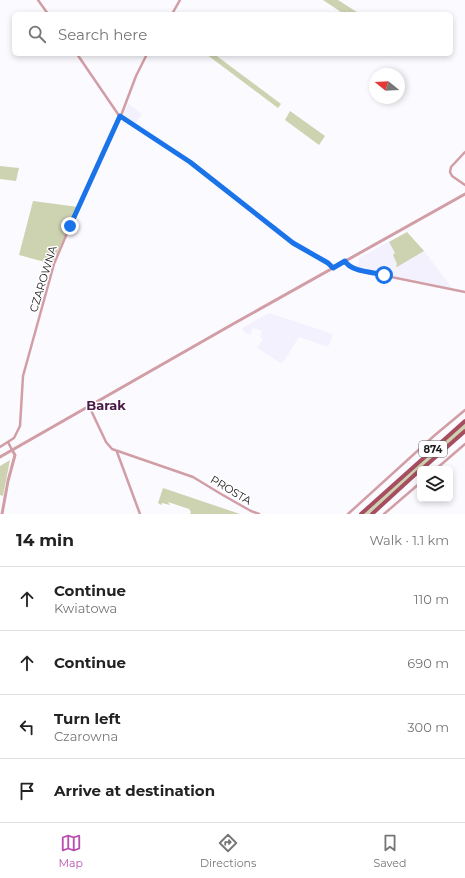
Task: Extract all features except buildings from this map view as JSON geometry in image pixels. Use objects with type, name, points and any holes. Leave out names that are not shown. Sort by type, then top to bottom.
[{"type":"main road","name":"874","points":[[361,514],[465,421]]},
{"type":"main road","name":"874","points":[[426,466],[465,431]]},
{"type":"main road","name":"874","points":[[372,514],[417,474]]},
{"type":"street","points":[[38,0],[47,12]]},
{"type":"street","points":[[173,12],[180,0]]},
{"type":"street","points":[[78,56],[120,116],[190,162],[293,243],[328,263],[333,268]]},
{"type":"street","name":"CZAROWNA","points":[[8,442],[14,438],[18,432],[21,413],[23,376],[54,264],[146,56]]},
{"type":"street","points":[[465,152],[451,168],[450,172],[452,176],[465,185]]},
{"type":"street","points":[[0,457],[465,194]]},
{"type":"street","points":[[345,261],[348,266],[362,271],[465,292]]},
{"type":"street","points":[[89,406],[106,442],[117,452],[140,514]]},
{"type":"street","points":[[348,514],[435,435],[465,410]]},
{"type":"street","points":[[0,447],[8,442],[15,455],[8,480],[2,514]]},
{"type":"street","points":[[439,466],[465,444]]},
{"type":"street","name":"PROSTA","points":[[117,452],[179,471],[196,478],[226,497],[259,514]]},
{"type":"street","points":[[384,514],[417,486]]},
{"type":"shaded area","points":[[128,103],[142,114],[135,124],[123,116]]},
{"type":"shaded area","points":[[407,232],[424,251],[452,288],[357,268],[359,258]]},
{"type":"shaded area","points":[[269,313],[333,334],[328,347],[299,337],[282,364],[257,348],[263,339],[260,336],[262,331],[253,328],[250,335],[244,332],[242,328]]},
{"type":"green space","points":[[323,0],[338,0],[357,12],[341,12]]},
{"type":"green space","points":[[209,56],[217,56],[281,104],[278,108]]},
{"type":"green space","points":[[290,111],[325,136],[319,145],[285,120]]},
{"type":"green space","points":[[0,166],[19,168],[16,181],[0,179]]},
{"type":"green space","points":[[33,201],[78,207],[52,264],[19,255]]},
{"type":"green space","points":[[407,232],[424,251],[397,267],[393,255],[395,253],[389,242]]},
{"type":"green space","points":[[465,423],[465,429],[423,466],[417,466],[417,472],[369,514],[363,514]]},
{"type":"green space","points":[[10,460],[3,496],[0,495],[0,466]]},
{"type":"green space","points":[[163,488],[240,514],[190,514],[191,512],[189,509],[168,502],[170,505],[162,503],[161,505],[158,503]]},
{"type":"district","name":"Barak","points":[[106,405]]},
{"type":"route","points":[[70,226],[120,116],[190,162],[218,182],[293,243],[328,263],[333,268],[345,261],[348,266],[353,268],[384,275]]}]
